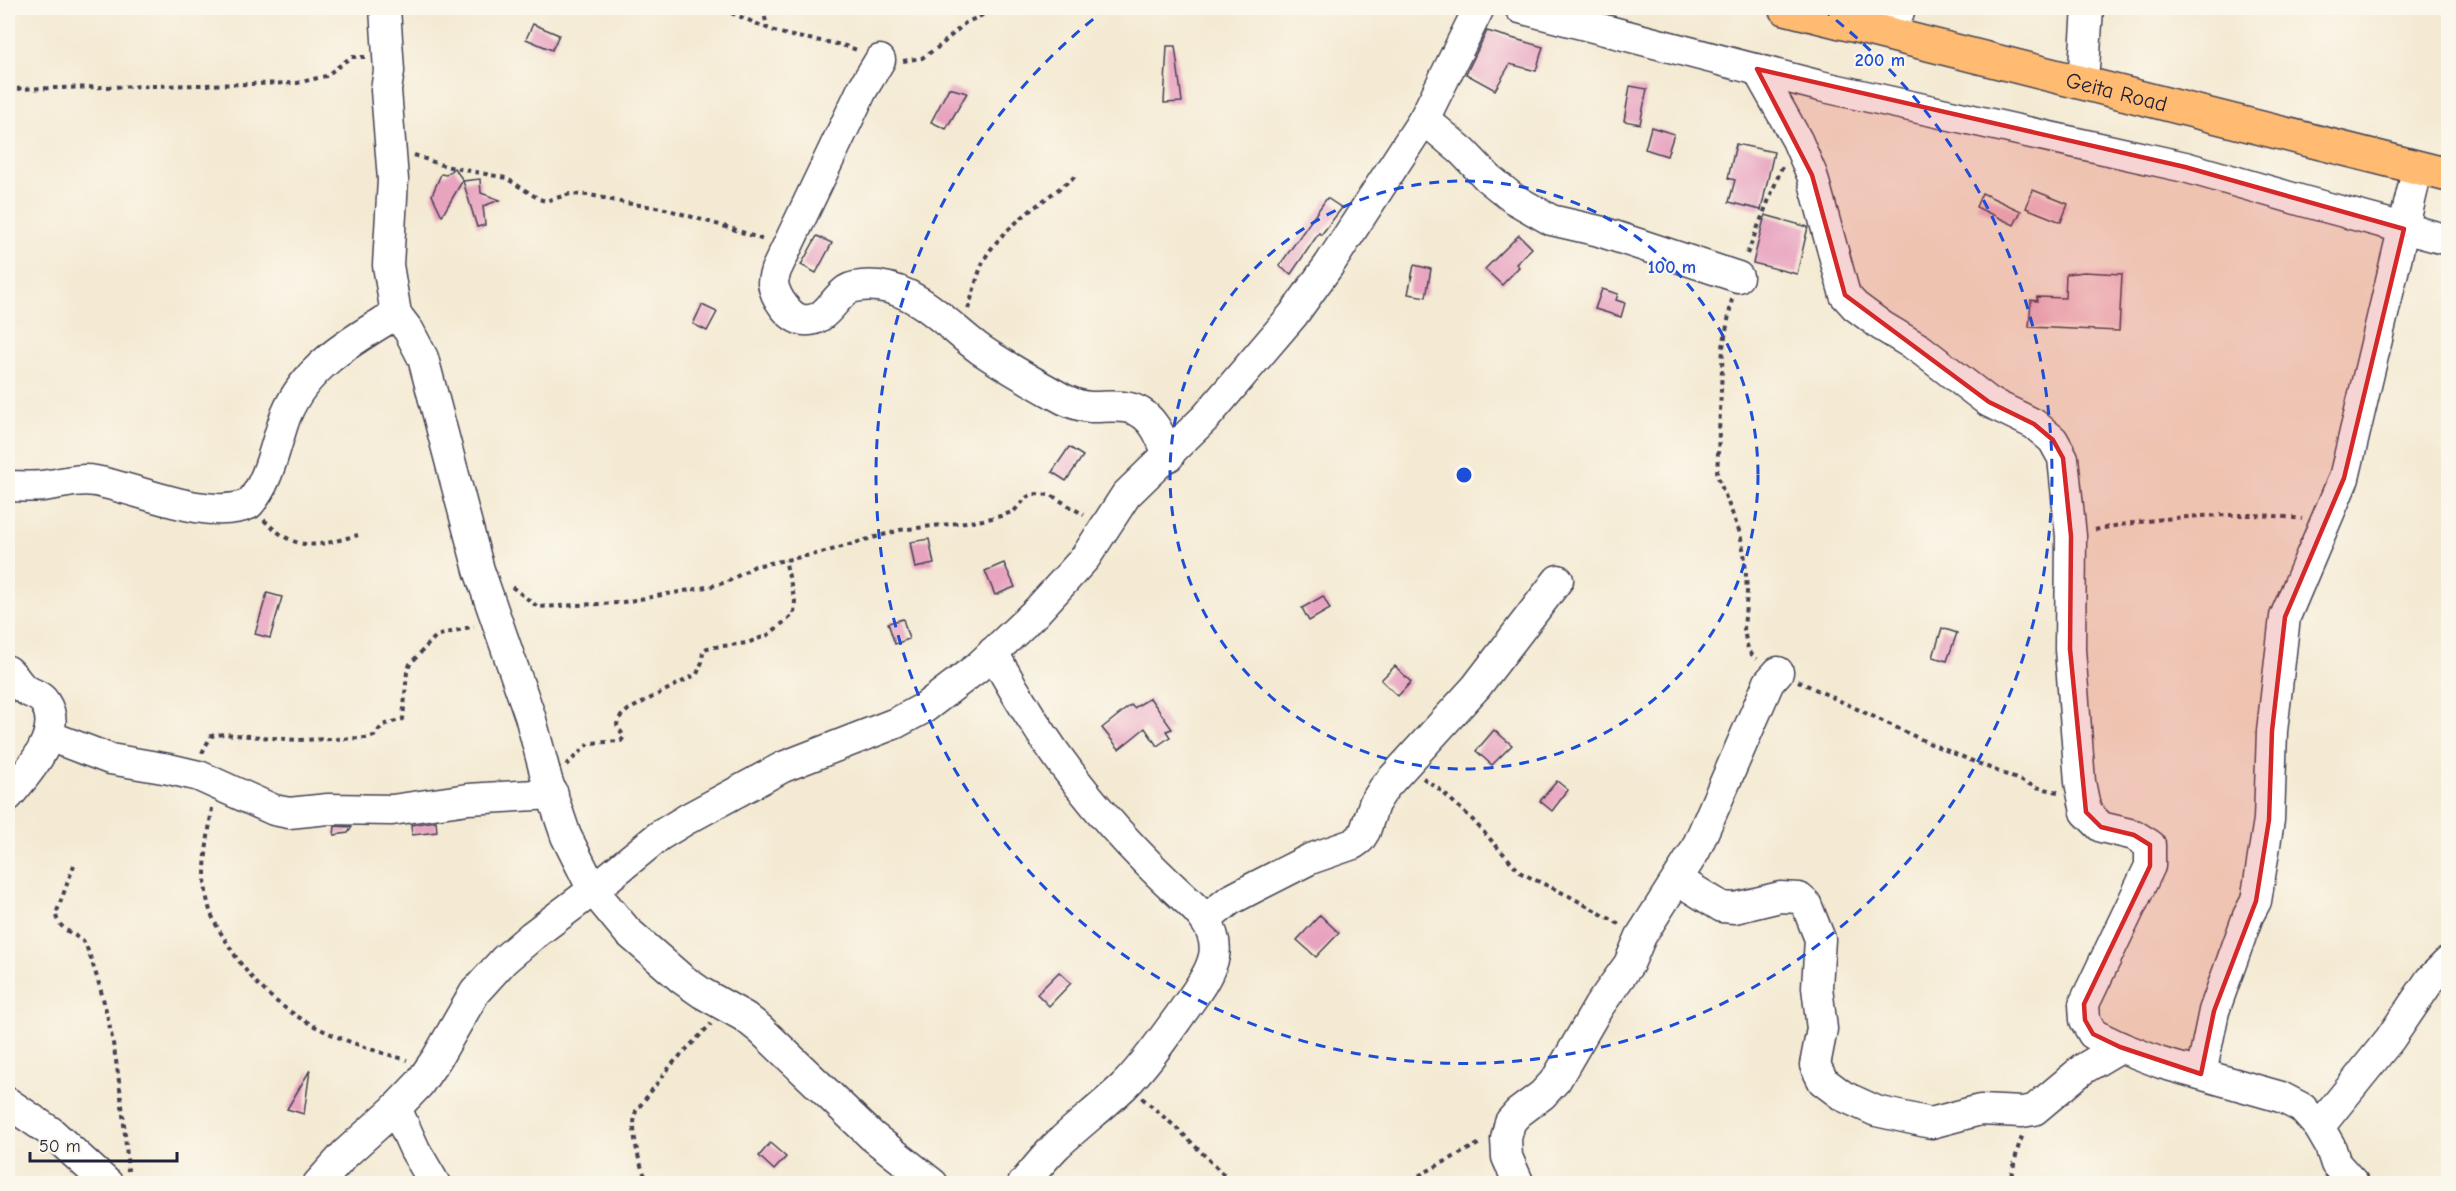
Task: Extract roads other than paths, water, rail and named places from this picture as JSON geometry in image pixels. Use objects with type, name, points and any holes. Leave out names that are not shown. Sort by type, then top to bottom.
[{"type":"highway","name":"Geita Road","points":[[1785,8],[1896,21],[2083,82],[2433,171]]},
{"type":"street","points":[[385,8],[389,70],[386,90],[393,180],[388,265],[396,314],[409,331],[423,358],[479,570],[530,716],[566,836],[593,890],[627,932],[702,993],[760,1029],[872,1136],[933,1184]]},
{"type":"street","points":[[318,1184],[345,1154],[419,1084],[475,992],[504,960],[532,936],[659,836],[687,819],[783,766],[896,723],[924,708],[978,667],[1036,612],[1077,567],[1126,495],[1169,456],[1222,400],[1293,315],[1329,265],[1424,119],[1479,8]]},
{"type":"street","points":[[1520,8],[1820,86],[2185,167],[2448,240]]},
{"type":"street","points":[[2083,82],[2088,8]]},
{"type":"street","points":[[880,60],[862,90],[786,247],[773,281],[776,293],[785,308],[795,317],[805,321],[824,315],[845,291],[857,286],[880,286],[908,296],[931,309],[982,351],[1073,403],[1088,407],[1121,405],[1134,407],[1155,427],[1169,456]]},
{"type":"street","points":[[1757,69],[1797,140],[1812,175],[1845,295],[1855,306],[1920,349],[1989,402],[2034,424],[2053,440],[2063,458],[2071,536],[2070,649],[2080,782],[2086,812],[2101,827],[2134,835],[2150,845],[2150,866],[2084,1004],[2085,1020],[2093,1034],[2120,1047],[2162,1063],[2282,1097],[2302,1108],[2319,1127],[2330,1146],[2336,1164],[2354,1184]]},
{"type":"street","points":[[1424,119],[1514,199],[1551,220],[1599,231],[1738,278]]},
{"type":"street","points":[[2201,1074],[2214,1011],[2244,927],[2256,901],[2269,820],[2272,731],[2285,617],[2344,478],[2404,229],[2433,171]]},
{"type":"street","points":[[8,486],[35,487],[74,481],[95,481],[173,502],[209,508],[230,509],[249,504],[260,490],[287,413],[305,385],[341,348],[396,314]]},
{"type":"street","points":[[1205,920],[1230,900],[1316,856],[1353,844],[1360,839],[1374,804],[1384,788],[1476,687],[1558,580]]},
{"type":"street","points":[[993,652],[1017,698],[1072,776],[1127,841],[1197,909],[1215,942],[1210,967],[1180,1016],[1126,1084],[1055,1147],[1023,1184]]},
{"type":"street","points":[[8,671],[23,688],[40,696],[46,704],[50,724],[48,736],[35,761],[8,796]]},
{"type":"street","points":[[1519,1184],[1507,1157],[1506,1139],[1510,1122],[1556,1080],[1599,1006],[1629,964],[1641,936],[1695,851],[1769,682],[1778,672]]},
{"type":"street","points":[[48,736],[110,759],[187,773],[216,782],[274,810],[289,813],[328,808],[392,810],[550,787]]},
{"type":"street","points":[[1678,880],[1722,907],[1735,908],[1780,897],[1799,898],[1806,904],[1820,939],[1817,987],[1822,1029],[1815,1065],[1824,1081],[1844,1096],[1876,1111],[1931,1123],[1980,1110],[2022,1112],[2034,1110],[2083,1069],[2120,1047]]},
{"type":"street","points":[[2319,1127],[2390,1039],[2430,980],[2448,962]]},
{"type":"street","points":[[8,1103],[19,1108],[118,1178]]},
{"type":"street","points":[[396,1108],[415,1150],[435,1184]]}]
